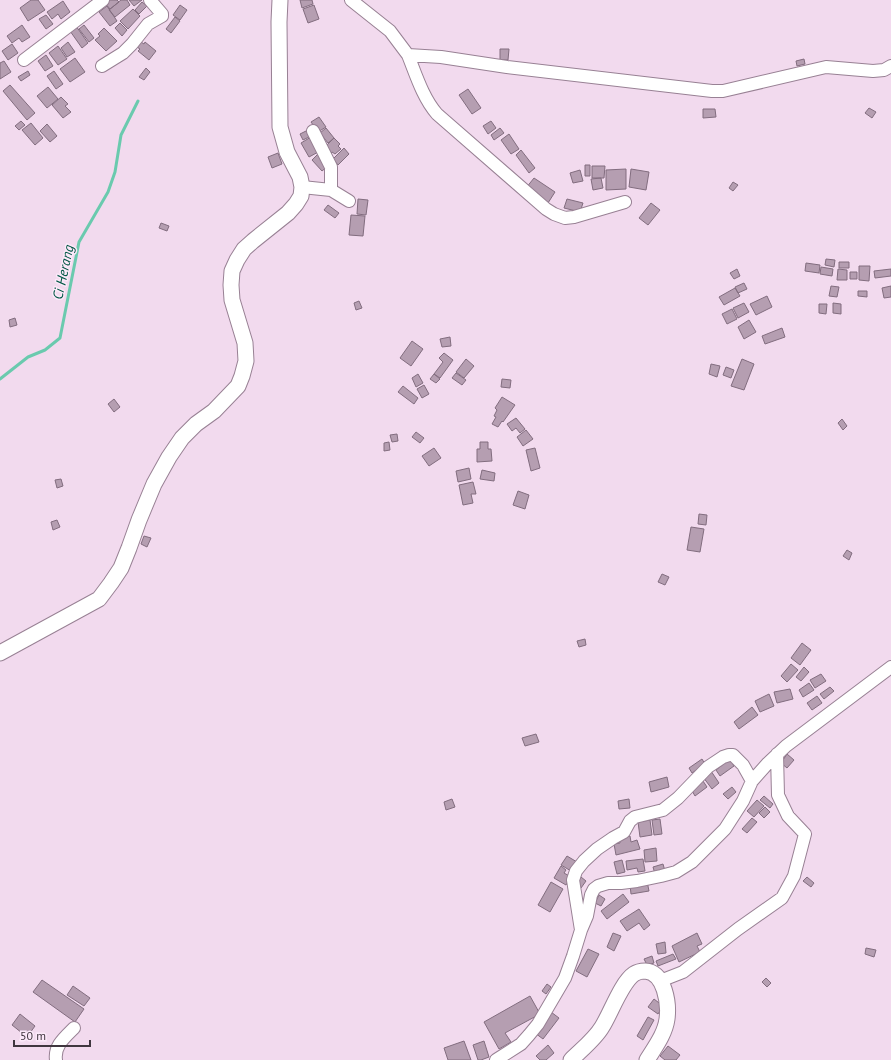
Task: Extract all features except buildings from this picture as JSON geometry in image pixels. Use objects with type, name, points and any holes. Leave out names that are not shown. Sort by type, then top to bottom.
[{"type":"main road","points":[[0,653],[98,599],[111,584],[121,568],[154,484],[168,457],[182,438],[196,424],[214,411],[238,386],[246,361],[245,343],[232,300],[232,271],[244,249],[288,213],[296,204],[301,196],[302,188],[300,177],[288,152],[280,127],[280,0]]},
{"type":"main road","points":[[571,1060],[586,1046],[602,1027],[625,984],[634,974],[640,971],[650,972],[656,975],[666,996],[668,1007],[665,1028],[658,1043],[647,1060]]},
{"type":"street","points":[[24,60],[103,0]]},
{"type":"street","points":[[102,66],[123,53],[148,24],[162,16],[150,0]]},
{"type":"street","points":[[351,0],[390,31],[408,55],[427,101],[432,108],[546,209],[565,218],[574,217],[625,202]]},
{"type":"street","points":[[408,55],[441,57],[507,67],[680,86],[712,91],[723,91],[826,67],[873,71],[884,70],[891,66]]},
{"type":"street","points":[[313,131],[331,167],[331,190]]},
{"type":"street","points":[[302,188],[331,190],[348,202]]},
{"type":"street","points":[[496,1060],[521,1044],[538,1024],[565,978],[587,916],[591,895],[594,889],[608,883],[637,881],[676,872],[692,862],[725,829],[743,801],[752,782],[777,754],[891,667]]},
{"type":"street","points":[[660,981],[683,972],[738,929],[782,898],[794,876],[805,834],[788,816],[778,795],[777,754]]},
{"type":"street","points":[[581,930],[573,880],[576,871],[597,849],[624,832],[630,821],[635,816],[664,810],[674,802],[708,767],[729,755],[733,755],[743,765],[752,782]]},
{"type":"street","points":[[56,1060],[55,1055],[57,1048],[62,1039],[74,1028]]},
{"type":"waterway","name":"Ci Herang","points":[[0,379],[28,357],[45,350],[60,338],[79,242],[108,192],[115,172],[121,135],[138,101]]}]
